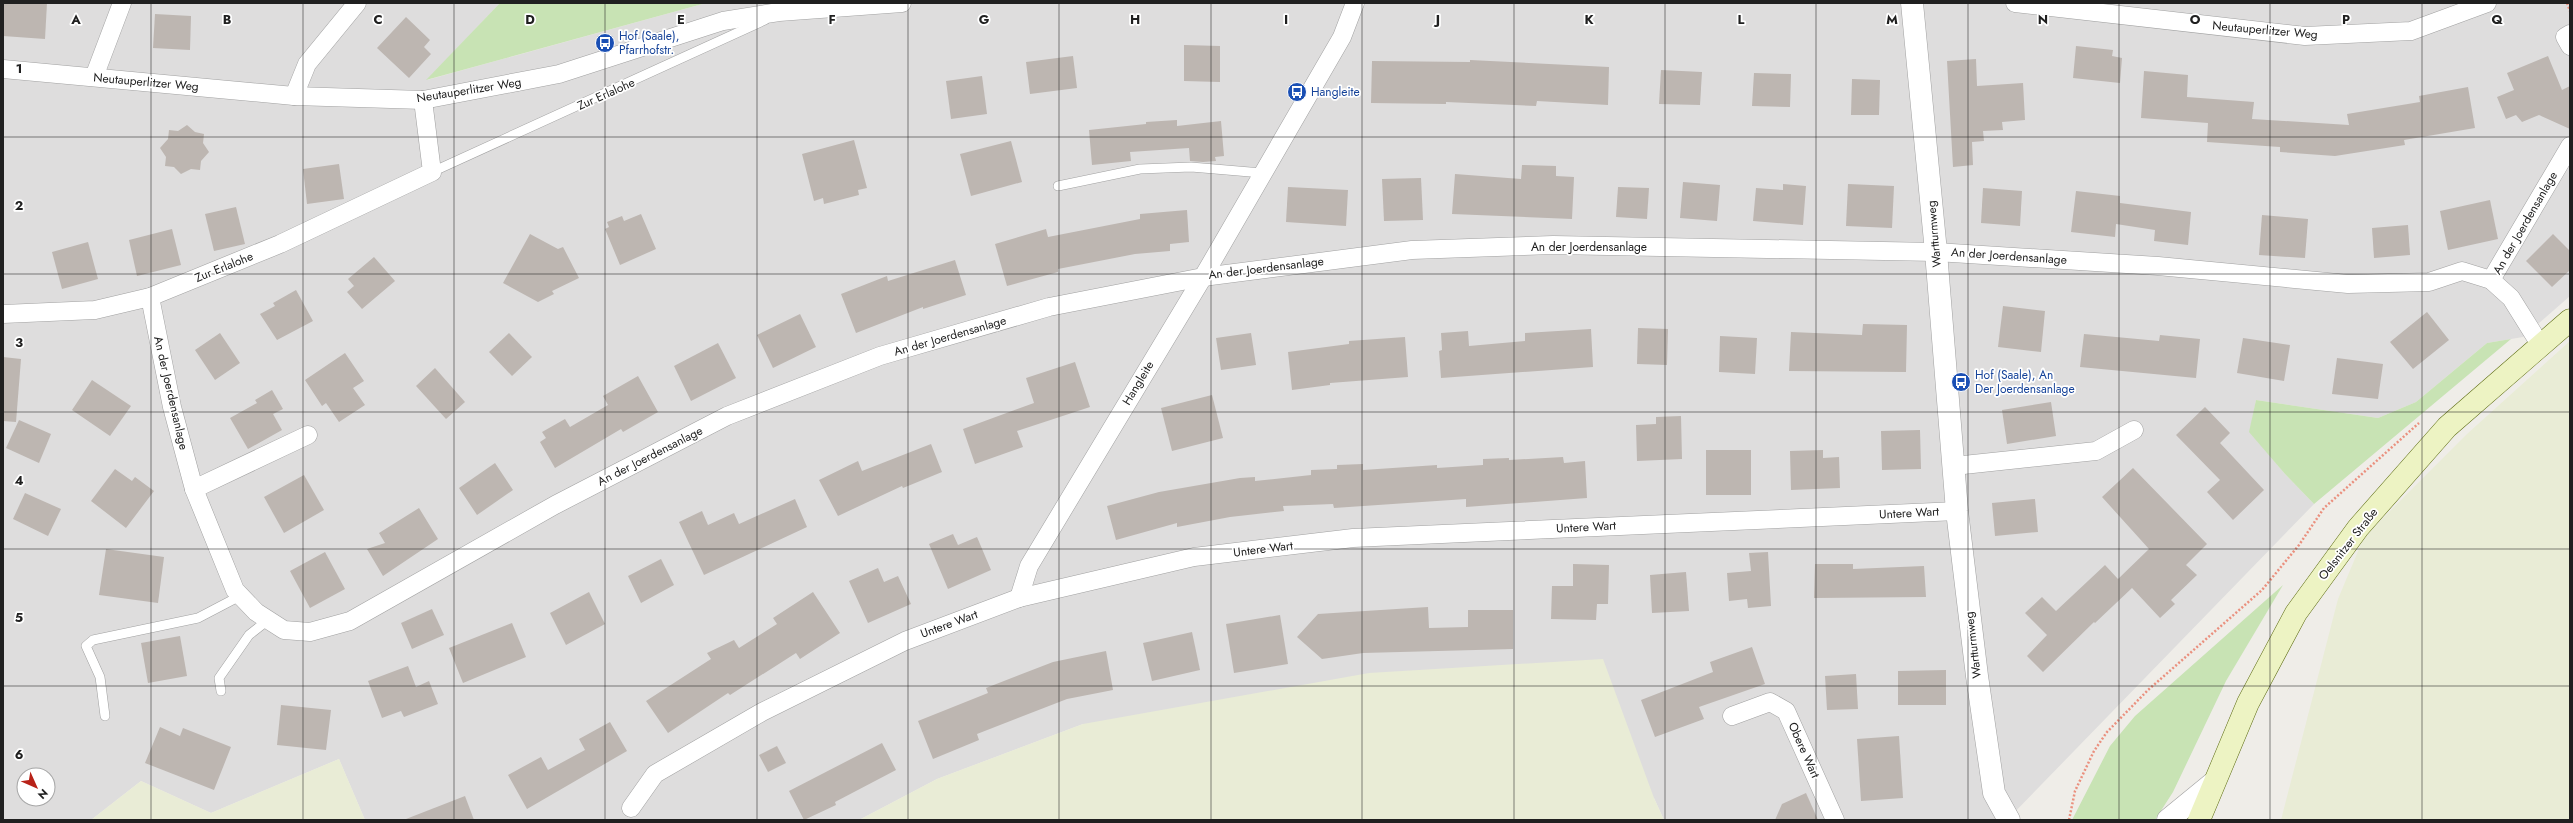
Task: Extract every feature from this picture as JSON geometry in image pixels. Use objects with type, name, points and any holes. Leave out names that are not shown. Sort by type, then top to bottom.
[{"type":"main road","name":"Oelsnitzer Straße","points":[[2199,820],[2212,784],[2248,703],[2296,612],[2358,528],[2448,427],[2570,320]]},
{"type":"street","points":[[94,77],[122,3]]},
{"type":"street","points":[[294,96],[307,64],[357,3]]},
{"type":"street","name":"Neutauperlitzer Weg","points":[[3,69],[294,96],[423,100],[559,74],[723,21],[779,12],[902,3]]},
{"type":"street","name":"Hangleite","points":[[1019,598],[1029,566],[1202,277],[1342,37],[1356,3]]},
{"type":"street","name":"Wartturmweg","points":[[1912,3],[1936,252],[1957,511],[1977,676],[1994,793],[2003,818]]},
{"type":"street","name":"Neutauperlitzer Weg","points":[[2015,3],[2304,36],[2411,31],[2487,3]]},
{"type":"street","points":[[2570,34],[2565,37],[2570,46]]},
{"type":"street","points":[[423,100],[432,172]]},
{"type":"street","name":"An der Joerdensanlage","points":[[2491,280],[2570,146]]},
{"type":"street","name":"Zur Erlalohe","points":[[3,314],[95,310],[150,297],[280,244],[432,172]]},
{"type":"street","name":"An der Joerdensanlage","points":[[150,297],[172,407],[194,489],[235,590],[256,612],[284,630],[310,632],[350,621],[555,505],[727,416],[880,356],[1049,307],[1202,277],[1412,250],[1553,245],[1936,252],[2158,266],[2348,284],[2429,282],[2462,271],[2491,280],[2511,298],[2541,346]]},
{"type":"street","points":[[1954,466],[2096,451],[2134,430]]},
{"type":"street","points":[[194,489],[308,435]]},
{"type":"street","name":"Untere Wart","points":[[631,808],[655,774],[762,712],[904,641],[1019,598],[1194,557],[1353,538],[1957,511]]},
{"type":"street","name":"Obere Wart","points":[[1732,716],[1770,702],[1786,711],[1835,820]]},
{"type":"street","points":[[2168,820],[2212,784]]},
{"type":"lane","name":"Zur Erlalohe","points":[[432,172],[745,31],[779,12]]},
{"type":"lane","points":[[1058,186],[1140,169],[1191,167],[1262,173]]},
{"type":"lane","points":[[105,716],[100,677],[86,646],[93,640],[198,618],[240,596]]},
{"type":"lane","points":[[222,691],[219,678],[249,635],[268,620]]},
{"type":"path","points":[[2567,3],[2570,11]]},
{"type":"path","points":[[2069,820],[2080,780],[2094,752],[2107,732],[2148,690],[2262,590],[2299,545],[2324,508],[2422,421]]},
{"type":"shaded area","points":[[3,3],[500,3],[427,80],[706,3],[2570,3],[2570,296],[2523,337],[2487,343],[2416,402],[2378,418],[2256,400],[2250,432],[2285,474],[2314,504],[2007,820],[1664,820],[1654,798],[1083,724],[937,779],[859,820],[365,820],[339,759],[211,813],[141,781],[91,820],[3,820]]},
{"type":"green space","points":[[500,3],[706,3],[426,80]]},
{"type":"green space","points":[[2511,339],[2314,504],[2285,474],[2249,432],[2256,400],[2378,418],[2416,402],[2487,343]]},
{"type":"green space","points":[[2570,341],[2570,820],[2281,820],[2338,599],[2364,537],[2467,434]]},
{"type":"green space","points":[[2283,585],[2226,681],[2173,792],[2155,820],[2072,820],[2110,746],[2135,716]]},
{"type":"green space","points":[[1603,659],[1654,798],[1664,820],[859,820],[937,779],[1083,724],[1369,673]]},
{"type":"green space","points":[[339,759],[365,820],[91,820],[141,781],[211,813]]},
{"type":"building","points":[[3,3],[47,3],[45,39],[3,36]]},
{"type":"building","points":[[155,14],[191,16],[190,50],[153,48]]},
{"type":"building","points":[[406,17],[430,40],[424,47],[431,54],[409,78],[377,48]]},
{"type":"building","points":[[1184,45],[1220,46],[1220,82],[1184,81]]},
{"type":"building","points":[[2076,46],[2113,50],[2112,56],[2122,58],[2120,83],[2073,78]]},
{"type":"building","points":[[1073,56],[1077,88],[1030,94],[1026,62]]},
{"type":"building","points":[[2548,56],[2562,90],[2570,86],[2570,129],[2539,115],[2522,122],[2516,115],[2506,119],[2497,97],[2514,90],[2507,73]]},
{"type":"building","points":[[1976,59],[1977,86],[2023,83],[2025,120],[2002,122],[2003,130],[1983,131],[1984,141],[1972,142],[1973,165],[1953,167],[1947,61]]},
{"type":"building","points":[[1470,60],[1609,67],[1608,105],[1537,101],[1536,106],[1446,102],[1446,104],[1371,103],[1372,61],[1470,62]]},
{"type":"building","points":[[1661,70],[1702,72],[1700,105],[1659,104]]},
{"type":"building","points":[[2144,71],[2188,75],[2187,97],[2254,102],[2252,119],[2349,125],[2347,114],[2420,102],[2419,96],[2468,87],[2475,128],[2404,140],[2405,145],[2335,156],[2280,152],[2280,147],[2207,142],[2208,123],[2141,118]]},
{"type":"building","points":[[1754,73],[1791,74],[1790,107],[1752,106]]},
{"type":"building","points":[[982,76],[987,114],[951,119],[946,81]]},
{"type":"building","points":[[1852,79],[1880,80],[1879,115],[1851,115]]},
{"type":"building","points":[[1177,120],[1177,126],[1221,121],[1224,156],[1215,157],[1216,161],[1203,162],[1190,161],[1189,148],[1130,152],[1131,161],[1092,165],[1089,130],[1146,124],[1146,122]]},
{"type":"building","points":[[187,125],[195,132],[204,134],[203,143],[209,152],[201,161],[200,170],[191,169],[181,174],[174,167],[165,166],[166,157],[160,148],[168,139],[169,130],[178,131]]},
{"type":"building","points":[[854,140],[867,188],[858,190],[859,195],[824,204],[823,198],[814,201],[802,154]]},
{"type":"building","points":[[1011,141],[1022,182],[971,196],[960,154]]},
{"type":"building","points":[[339,164],[344,199],[307,204],[303,169]]},
{"type":"building","points":[[1522,165],[1556,166],[1556,176],[1574,177],[1572,219],[1452,214],[1455,174],[1521,179]]},
{"type":"building","points":[[1421,178],[1423,220],[1384,221],[1382,179]]},
{"type":"building","points":[[1683,182],[1720,185],[1717,221],[1680,218]]},
{"type":"building","points":[[1783,184],[1806,186],[1803,225],[1753,221],[1756,188],[1783,190]]},
{"type":"building","points":[[1848,184],[1894,186],[1892,228],[1846,226]]},
{"type":"building","points":[[1288,187],[1348,190],[1346,226],[1286,222]]},
{"type":"building","points":[[1618,187],[1649,188],[1647,219],[1616,217]]},
{"type":"building","points":[[1983,188],[2022,191],[2020,226],[1981,223]]},
{"type":"building","points":[[2076,191],[2120,196],[2120,203],[2191,212],[2188,245],[2154,241],[2155,230],[2116,224],[2115,237],[2071,232]]},
{"type":"building","points":[[2490,200],[2498,239],[2448,250],[2440,211]]},
{"type":"building","points":[[236,207],[245,244],[214,251],[205,214]]},
{"type":"building","points":[[1187,210],[1189,242],[1170,244],[1170,251],[1135,254],[1058,269],[1058,272],[1007,286],[995,244],[1046,229],[1048,237],[1140,219],[1140,214]]},
{"type":"building","points":[[641,214],[656,249],[620,265],[605,229],[609,227],[607,222],[622,216],[624,221]]},
{"type":"building","points":[[2262,215],[2308,219],[2305,258],[2259,255]]},
{"type":"building","points":[[2408,225],[2410,255],[2374,258],[2372,228]]},
{"type":"building","points":[[172,229],[181,265],[137,276],[129,240]]},
{"type":"building","points":[[530,234],[558,249],[563,247],[579,278],[552,291],[554,294],[538,302],[503,283]]},
{"type":"building","points":[[2553,234],[2570,251],[2570,270],[2552,287],[2526,261]]},
{"type":"building","points":[[88,242],[98,279],[62,289],[52,252]]},
{"type":"building","points":[[374,257],[395,281],[362,309],[347,292],[354,286],[348,279]]},
{"type":"building","points":[[955,260],[966,295],[923,309],[923,307],[856,333],[841,294],[887,276],[888,281]]},
{"type":"building","points":[[296,290],[313,321],[277,340],[260,314],[275,306],[273,303]]},
{"type":"building","points":[[2003,306],[2045,311],[2041,352],[1998,347]]},
{"type":"building","points":[[2427,312],[2449,340],[2413,369],[2390,342]]},
{"type":"building","points":[[800,314],[816,347],[773,368],[757,335]]},
{"type":"building","points":[[1863,324],[1907,325],[1906,372],[1789,371],[1791,332],[1862,335]]},
{"type":"building","points":[[1638,328],[1668,329],[1667,365],[1637,364]]},
{"type":"building","points":[[1591,329],[1593,367],[1441,378],[1439,351],[1442,350],[1441,333],[1468,331],[1469,346],[1525,341],[1525,333]]},
{"type":"building","points":[[220,333],[240,363],[215,380],[195,350]]},
{"type":"building","points":[[509,333],[532,357],[512,376],[489,352]]},
{"type":"building","points":[[1251,333],[1256,365],[1221,370],[1216,338]]},
{"type":"building","points":[[2084,334],[2159,341],[2160,335],[2200,339],[2196,378],[2080,367]]},
{"type":"building","points":[[1720,336],[1757,338],[1755,374],[1719,372]]},
{"type":"building","points":[[1405,337],[1408,377],[1330,383],[1330,385],[1292,390],[1288,352],[1349,344],[1349,341]]},
{"type":"building","points":[[2243,338],[2290,345],[2284,381],[2237,373]]},
{"type":"building","points":[[718,343],[736,378],[691,401],[674,366]]},
{"type":"building","points":[[345,353],[364,381],[353,388],[365,405],[339,422],[326,403],[322,406],[305,380]]},
{"type":"building","points":[[3,357],[21,359],[16,422],[3,421]]},
{"type":"building","points":[[2337,358],[2383,364],[2378,399],[2332,394]]},
{"type":"building","points":[[1075,362],[1090,407],[1017,431],[1023,447],[975,464],[963,429],[1034,403],[1026,378]]},
{"type":"building","points":[[435,368],[465,402],[446,419],[416,386]]},
{"type":"building","points":[[638,376],[658,412],[623,432],[621,429],[555,468],[540,442],[546,438],[542,432],[565,419],[570,427],[608,405],[603,396]]},
{"type":"building","points":[[92,380],[131,406],[110,436],[72,410]]},
{"type":"building","points":[[272,390],[283,409],[273,414],[282,430],[248,449],[230,418],[257,403],[255,400]]},
{"type":"building","points":[[1212,395],[1223,438],[1172,451],[1161,408]]},
{"type":"building","points":[[2051,402],[2056,436],[2007,444],[2002,410]]},
{"type":"building","points":[[2205,407],[2230,433],[2220,443],[2264,490],[2233,520],[2207,492],[2220,480],[2176,435]]},
{"type":"building","points":[[1681,416],[1682,459],[1637,461],[1636,425],[1656,424],[1656,417]]},
{"type":"building","points":[[19,420],[51,434],[39,463],[6,448]]},
{"type":"building","points":[[1920,430],[1921,469],[1882,470],[1881,431]]},
{"type":"building","points":[[931,444],[942,472],[903,488],[902,486],[838,516],[819,480],[858,461],[862,471]]},
{"type":"building","points":[[1706,450],[1751,450],[1751,495],[1706,495]]},
{"type":"building","points":[[1823,450],[1823,458],[1839,457],[1840,488],[1791,490],[1790,451]]},
{"type":"building","points":[[1563,457],[1564,463],[1585,461],[1587,498],[1466,507],[1466,499],[1334,508],[1333,504],[1283,506],[1284,511],[1230,517],[1177,527],[1177,523],[1116,540],[1107,506],[1159,492],[1240,478],[1255,477],[1255,481],[1311,475],[1311,470],[1337,469],[1337,465],[1363,464],[1363,470],[1437,465],[1437,468],[1483,465],[1483,459],[1509,458],[1509,460]]},
{"type":"building","points":[[495,463],[513,490],[477,515],[459,488]]},
{"type":"building","points":[[2133,468],[2207,544],[2186,565],[2197,575],[2171,600],[2175,604],[2160,618],[2132,588],[2095,623],[2094,622],[2043,672],[2027,656],[2047,635],[2025,613],[2042,597],[2056,611],[2105,565],[2118,579],[2149,549],[2102,497]]},
{"type":"building","points":[[115,469],[132,481],[135,477],[154,491],[126,528],[91,501]]},
{"type":"building","points":[[304,475],[324,510],[284,533],[264,497]]},
{"type":"building","points":[[25,493],[61,509],[48,536],[13,519]]},
{"type":"building","points":[[795,499],[807,527],[704,575],[679,522],[702,511],[708,525],[734,513],[739,524]]},
{"type":"building","points":[[2035,499],[2038,532],[1995,536],[1992,503]]},
{"type":"building","points":[[419,508],[438,539],[383,576],[367,549],[385,543],[379,533]]},
{"type":"building","points":[[953,534],[958,545],[977,537],[991,570],[948,589],[929,544]]},
{"type":"building","points":[[106,549],[164,557],[158,603],[99,595]]},
{"type":"building","points":[[325,552],[345,589],[310,608],[290,571]]},
{"type":"building","points":[[1768,552],[1771,606],[1748,608],[1747,599],[1729,601],[1727,573],[1751,571],[1749,553]]},
{"type":"building","points":[[661,559],[674,585],[641,603],[628,576]]},
{"type":"building","points":[[1573,564],[1609,565],[1608,604],[1597,604],[1596,620],[1551,619],[1552,586],[1573,586]]},
{"type":"building","points":[[1815,564],[1853,564],[1853,569],[1924,566],[1926,597],[1814,598]]},
{"type":"building","points":[[878,568],[884,582],[898,576],[911,604],[868,623],[849,581]]},
{"type":"building","points":[[1686,572],[1689,611],[1652,613],[1650,575]]},
{"type":"building","points":[[589,592],[605,624],[566,645],[550,613]]},
{"type":"building","points":[[813,592],[840,633],[800,659],[796,653],[730,695],[728,693],[668,733],[646,701],[711,659],[707,653],[734,640],[739,648],[777,624],[773,618]]},
{"type":"building","points":[[1428,607],[1429,628],[1468,627],[1468,610],[1513,610],[1513,649],[1363,653],[1322,659],[1297,637],[1318,614]]},
{"type":"building","points":[[432,609],[444,635],[412,649],[401,623]]},
{"type":"building","points":[[1280,615],[1288,664],[1234,673],[1226,624]]},
{"type":"building","points":[[512,623],[526,657],[463,683],[449,648]]},
{"type":"building","points":[[1192,632],[1200,670],[1152,681],[1143,643]]},
{"type":"building","points":[[180,636],[187,676],[148,683],[141,643]]},
{"type":"building","points":[[1752,647],[1765,684],[1699,707],[1704,719],[1655,737],[1641,700],[1713,672],[1710,662]]},
{"type":"building","points":[[1106,651],[1113,690],[1067,699],[977,734],[979,740],[933,759],[918,721],[988,693],[986,688],[1053,662]]},
{"type":"building","points":[[408,666],[416,687],[429,681],[438,704],[404,717],[401,711],[382,718],[368,681]]},
{"type":"building","points":[[1946,670],[1946,705],[1898,705],[1898,671]]},
{"type":"building","points":[[1856,674],[1858,709],[1827,710],[1825,676]]},
{"type":"building","points":[[281,705],[331,710],[326,750],[277,745]]},
{"type":"building","points":[[610,722],[627,751],[527,809],[508,775],[541,757],[548,770],[585,750],[579,739]]},
{"type":"building","points":[[160,727],[180,736],[183,728],[231,747],[214,790],[145,763]]},
{"type":"building","points":[[1899,736],[1903,798],[1861,801],[1857,739]]},
{"type":"building","points":[[882,743],[896,770],[835,802],[836,805],[804,820],[789,791]]},
{"type":"building","points":[[777,746],[786,763],[768,772],[759,755]]},
{"type":"building","points":[[1806,793],[1818,820],[1775,820],[1782,804]]},
{"type":"building","points":[[465,796],[474,820],[406,820],[406,819]]},
{"type":"place","name":"Hof (Saale), Pfarrhofstr.","points":[[605,43]]},
{"type":"place","name":"Hangleite","points":[[1297,92]]},
{"type":"place","name":"Hof (Saale), An Der Joerdensanlage","points":[[1961,382]]}]
